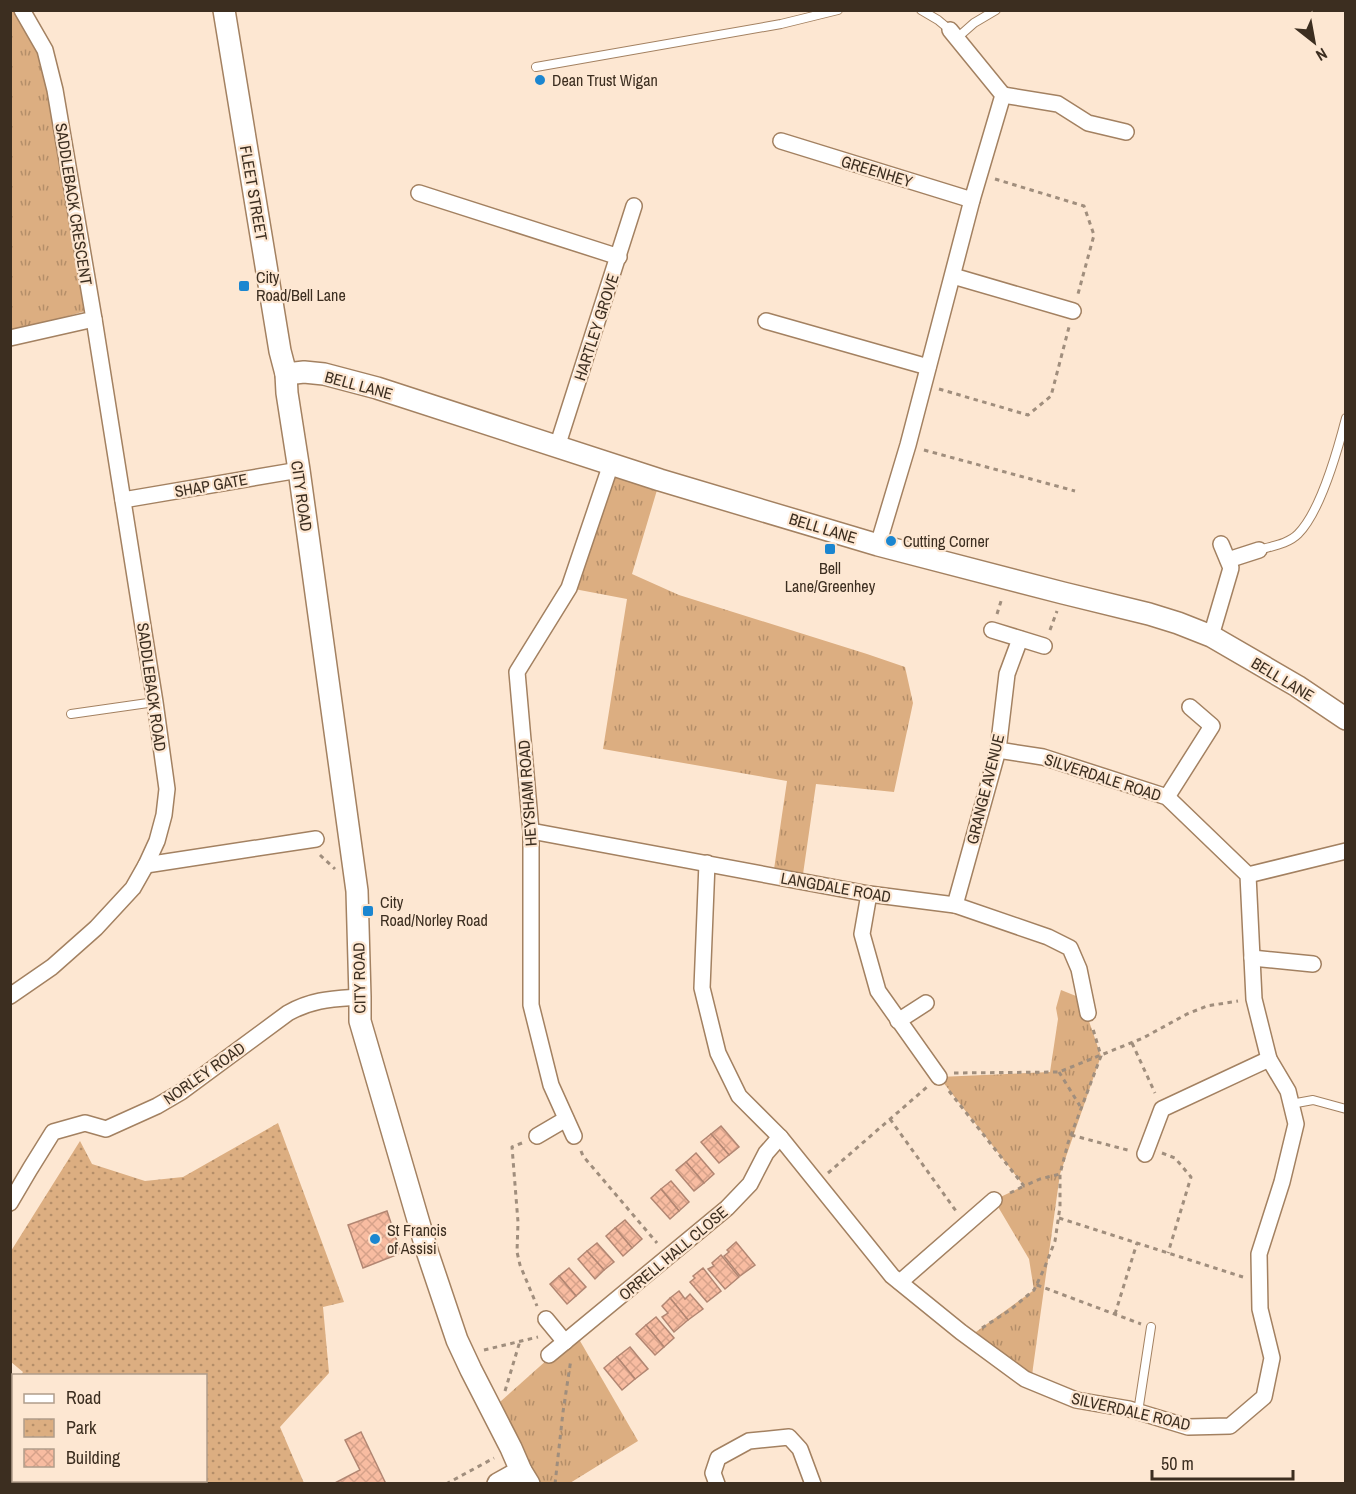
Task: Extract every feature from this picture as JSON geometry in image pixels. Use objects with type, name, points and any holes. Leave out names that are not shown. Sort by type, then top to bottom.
[{"type":"street","name":"SADDLEBACK CRESCENT","points":[[22,10],[45,50],[55,90],[94,319]]},
{"type":"street","name":"FLEET STREET","points":[[224,10],[278,339],[286,374]]},
{"type":"street","points":[[953,34],[1003,95],[1058,104],[1088,123],[1126,132]]},
{"type":"street","points":[[878,545],[908,445],[972,200],[1003,95]]},
{"type":"street","name":"GREENHEY","points":[[781,141],[972,200]]},
{"type":"street","points":[[419,193],[619,257]]},
{"type":"street","name":"HARTLEY GROVE","points":[[557,447],[634,206]]},
{"type":"street","points":[[953,276],[1073,310]]},
{"type":"street","points":[[10,338],[94,319]]},
{"type":"street","name":"SADDLEBACK ROAD","points":[[10,996],[52,967],[96,928],[133,888],[157,841],[164,815],[167,789],[155,702],[94,319]]},
{"type":"street","points":[[766,321],[928,367]]},
{"type":"street","name":"BELL LANE","points":[[286,374],[304,372],[324,374],[376,388],[611,464],[878,545],[1178,623],[1210,636],[1297,686],[1346,719]]},
{"type":"street","name":"CITY ROAD","points":[[286,374],[357,891],[360,1021],[428,1254],[457,1340],[525,1477]]},
{"type":"street","name":"HEYSHAM ROAD","points":[[574,1136],[551,1085],[531,1005],[531,831],[517,672],[569,588],[611,464]]},
{"type":"street","name":"SHAP GATE","points":[[123,500],[299,470]]},
{"type":"street","points":[[1210,636],[1231,568],[1221,544]]},
{"type":"street","points":[[1228,560],[1259,550]]},
{"type":"street","points":[[992,630],[1044,645]]},
{"type":"street","name":"GRANGE AVENUE","points":[[955,905],[998,750],[1007,674],[1020,639]]},
{"type":"street","points":[[1167,797],[1212,726],[1190,707]]},
{"type":"street","name":"SILVERDALE ROAD","points":[[707,863],[702,988],[718,1053],[739,1096],[780,1137],[892,1276],[1025,1380],[1076,1400],[1138,1412],[1188,1427],[1230,1426],[1264,1397],[1272,1358],[1260,1309],[1259,1254],[1282,1182],[1296,1124],[1288,1091],[1269,1059],[1254,999],[1248,875],[1167,797],[1043,757],[998,750]]},
{"type":"street","name":"LANGDALE ROAD","points":[[531,831],[869,894],[955,905],[1048,937],[1070,948],[1079,969],[1088,1013]]},
{"type":"street","points":[[146,865],[311,840]]},
{"type":"street","points":[[1248,875],[1346,851]]},
{"type":"street","points":[[869,894],[862,934],[878,991],[939,1077]]},
{"type":"street","points":[[1252,958],[1313,964]]},
{"type":"street","name":"NORLEY ROAD","points":[[10,1203],[53,1132],[85,1123],[106,1129],[157,1106],[181,1092],[288,1013],[309,1003],[322,1000],[360,997]]},
{"type":"street","points":[[898,1021],[926,1004]]},
{"type":"street","points":[[1146,1152],[1162,1109],[1269,1059]]},
{"type":"street","points":[[537,1136],[566,1119]]},
{"type":"street","name":"ORRELL HALL CLOSE","points":[[549,1355],[566,1336],[727,1208],[750,1184],[766,1153],[780,1137]]},
{"type":"street","points":[[900,1282],[994,1200]]},
{"type":"street","points":[[546,1319],[566,1336]]},
{"type":"street","points":[[717,1484],[713,1473],[718,1458],[749,1441],[789,1437],[800,1449],[813,1484]]},
{"type":"street","points":[[498,1484],[525,1477]]},
{"type":"lane","points":[[536,67],[781,24],[838,10]]},
{"type":"lane","points":[[921,10],[938,20],[953,34],[996,10]]},
{"type":"lane","points":[[1259,550],[1282,543],[1297,535],[1308,519],[1323,490],[1346,418]]},
{"type":"lane","points":[[71,714],[155,702]]},
{"type":"lane","points":[[1292,1104],[1313,1100],[1346,1109]]},
{"type":"lane","points":[[1138,1412],[1151,1327]]},
{"type":"path","points":[[908,445],[1075,491]]},
{"type":"path","points":[[992,630],[1008,579]]},
{"type":"path","points":[[1044,645],[1063,593]]},
{"type":"path","points":[[311,840],[357,891]]},
{"type":"path","points":[[818,1182],[939,1077],[955,1072],[1059,1072],[1132,1043],[1207,1006],[1254,999]]},
{"type":"path","points":[[969,1337],[1010,1310],[1034,1290],[1055,1241],[1060,1207],[1060,1174],[1071,1135],[1101,1056],[1088,1013]]},
{"type":"path","points":[[1132,1043],[1162,1109]]},
{"type":"path","points":[[1059,1072],[1081,1107]]},
{"type":"path","points":[[939,1077],[1024,1186],[1060,1174]]},
{"type":"path","points":[[890,1119],[966,1225]]},
{"type":"path","points":[[1071,1135],[1175,1158],[1191,1177],[1168,1253]]},
{"type":"path","points":[[537,1136],[512,1147],[518,1222],[517,1252],[538,1309],[546,1319]]},
{"type":"path","points":[[574,1136],[583,1156],[669,1256]]},
{"type":"path","points":[[1059,1218],[1259,1282]]},
{"type":"path","points":[[1115,1314],[1137,1243]]},
{"type":"path","points":[[1036,1284],[1151,1327]]},
{"type":"path","points":[[464,1354],[520,1341],[566,1336],[563,1412],[555,1484]]},
{"type":"path","points":[[491,1410],[505,1393],[520,1341]]},
{"type":"path","points":[[447,1484],[511,1448]]},
{"type":"green space","points":[[15,10],[45,50],[92,309],[11,333],[10,11]]},
{"type":"green space","points":[[611,464],[660,480],[632,574],[679,595],[905,667],[913,703],[894,792],[816,784],[802,881],[773,876],[787,781],[603,749],[627,599],[569,588]]},
{"type":"green space","points":[[1061,990],[1081,998],[1101,1056],[1060,1174],[1031,1382],[969,1337],[1034,1290],[1029,1259],[994,1200],[1024,1186],[939,1077],[1050,1072],[1058,1019],[1056,1008]]},
{"type":"green space","points":[[278,1123],[344,1302],[323,1307],[329,1373],[280,1427],[304,1483],[18,1482],[207,1482],[207,1374],[22,1374],[23,1372],[11,1362],[11,1251],[80,1141],[92,1164],[145,1181],[183,1177]]},
{"type":"green space","points":[[576,1334],[638,1441],[570,1483],[530,1483],[491,1410]]},
{"type":"green space","points":[[12,1391],[12,1478],[10,1477],[10,1394]]},
{"type":"building","points":[[721,1126],[739,1147],[729,1155],[711,1134]]},
{"type":"building","points":[[711,1134],[729,1155],[719,1163],[701,1142]]},
{"type":"building","points":[[696,1153],[714,1174],[704,1183],[686,1162]]},
{"type":"building","points":[[686,1162],[704,1183],[694,1191],[676,1170]]},
{"type":"building","points":[[671,1181],[689,1202],[679,1211],[661,1189]]},
{"type":"building","points":[[661,1189],[679,1211],[670,1219],[651,1198]]},
{"type":"building","name":"St Francis of Assisi","points":[[387,1211],[401,1253],[363,1268],[348,1225]]},
{"type":"building","points":[[625,1220],[642,1239],[632,1248],[615,1228]]},
{"type":"building","points":[[615,1228],[632,1248],[623,1256],[606,1236]]},
{"type":"building","points":[[736,1242],[755,1265],[740,1276],[724,1256]]},
{"type":"building","points":[[597,1243],[614,1262],[604,1270],[587,1251]]},
{"type":"building","points":[[587,1251],[604,1270],[595,1279],[578,1259]]},
{"type":"building","points":[[721,1255],[739,1277],[725,1289],[708,1269],[714,1266],[712,1263]]},
{"type":"building","points":[[569,1268],[586,1287],[576,1296],[559,1276]]},
{"type":"building","points":[[703,1268],[721,1291],[707,1302],[690,1282],[695,1278],[693,1276]]},
{"type":"building","points":[[559,1276],[576,1296],[567,1304],[550,1284]]},
{"type":"building","points":[[679,1291],[685,1299],[690,1294],[703,1309],[688,1320],[670,1298]]},
{"type":"building","points":[[670,1298],[688,1320],[674,1332],[662,1317],[668,1313],[662,1306]]},
{"type":"building","points":[[656,1317],[674,1338],[664,1347],[646,1325]]},
{"type":"building","points":[[646,1325],[664,1347],[655,1355],[636,1334]]},
{"type":"building","points":[[630,1347],[648,1369],[635,1379],[617,1357]]},
{"type":"building","points":[[617,1357],[635,1379],[622,1390],[604,1368]]},
{"type":"building","points":[[361,1432],[386,1484],[333,1484],[360,1470],[345,1440]]},
{"type":"place","name":"Dean Trust Wigan","points":[[540,80]]},
{"type":"place","name":"City Road/Bell Lane","points":[[244,286]]},
{"type":"place","name":"Cutting Corner","points":[[891,541]]},
{"type":"place","name":"Bell Lane/Greenhey","points":[[830,549]]},
{"type":"place","name":"City Road/Norley Road","points":[[368,911]]},
{"type":"place","name":"St Francis of Assisi","points":[[375,1239]]}]
